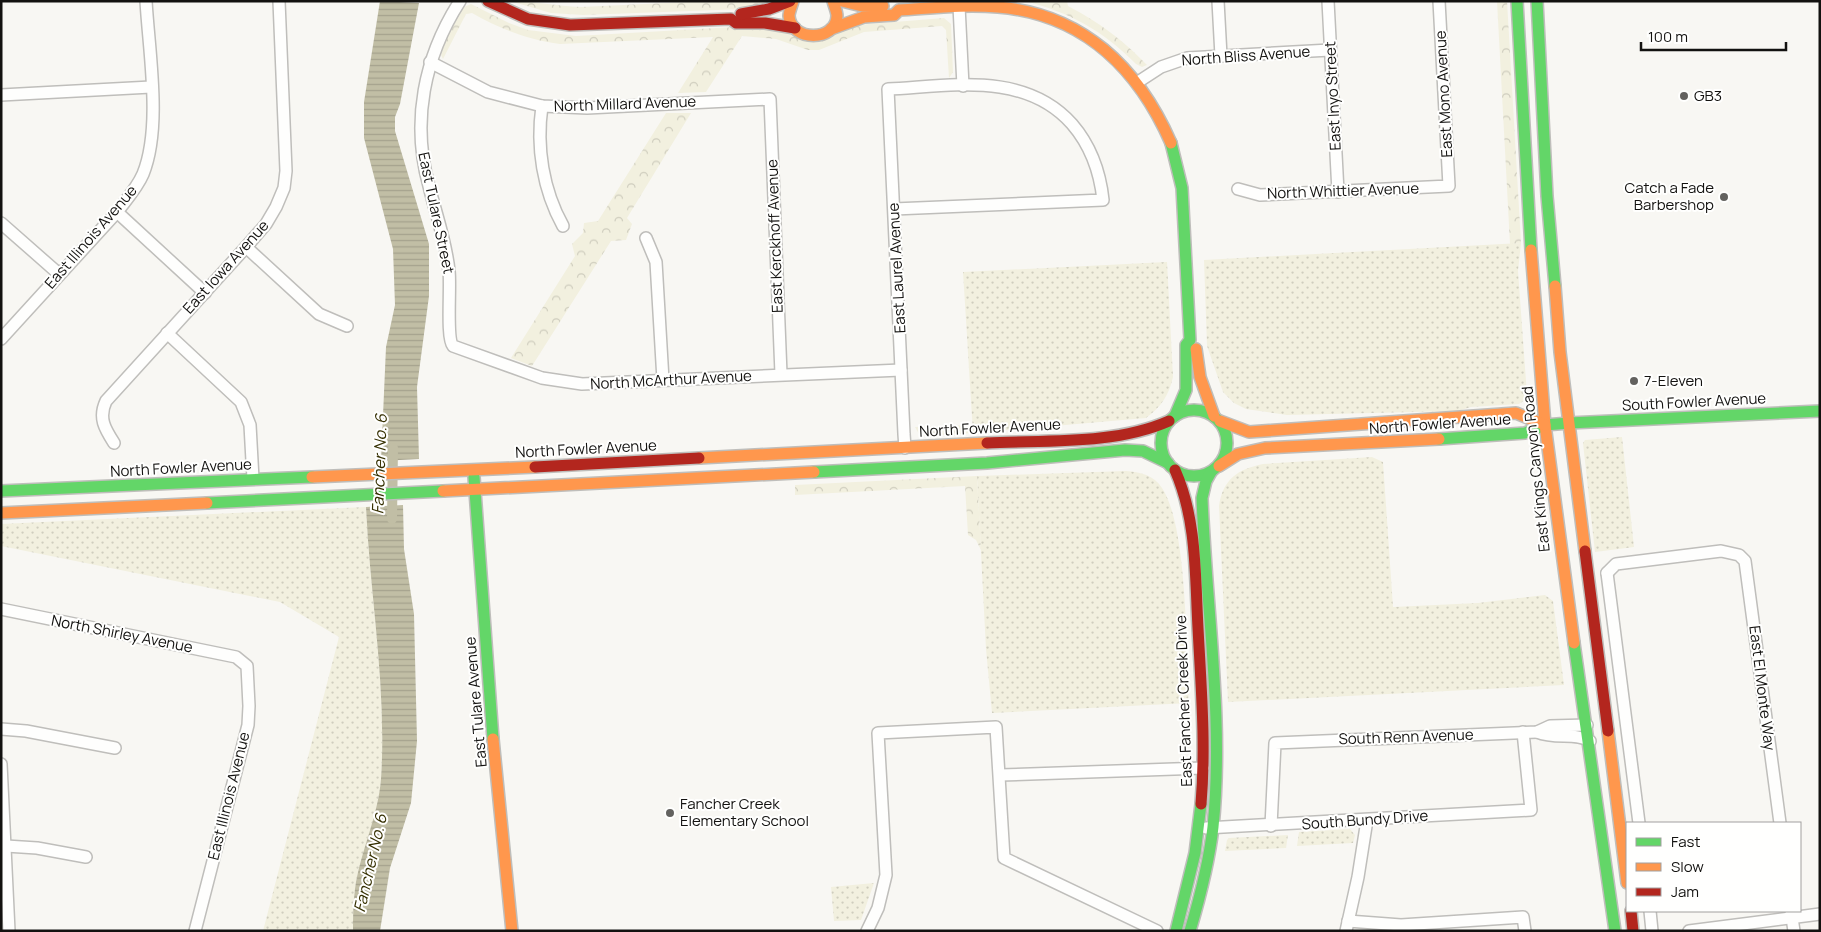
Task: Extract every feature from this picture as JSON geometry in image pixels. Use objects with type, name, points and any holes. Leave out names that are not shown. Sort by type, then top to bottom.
[{"type":"main road","points":[[488,1],[528,19],[570,25],[731,19],[736,23],[765,23],[795,28],[804,35],[816,37],[831,29],[864,18],[894,15],[899,10]]},
{"type":"main road","points":[[731,19],[736,14],[758,12],[792,1],[790,14],[795,28]]},
{"type":"main road","points":[[831,29],[837,17],[833,1]]},
{"type":"main road","points":[[842,1],[869,7],[893,6],[899,10],[959,6],[987,6],[1013,9],[1039,14],[1062,24],[1081,33],[1107,50],[1138,82],[1165,126],[1180,175],[1190,340],[1186,345],[1186,394],[1183,404],[1172,418],[1162,437],[1163,455],[1171,466],[1193,476],[1215,469],[1224,458],[1228,439],[1200,377],[1195,344],[1190,340]]},
{"type":"main road","name":"East Kings Canyon Road","points":[[1516,1],[1528,210],[1545,425],[1566,593],[1588,725],[1615,931]]},
{"type":"main road","points":[[1537,1],[1547,196],[1560,352],[1626,874]]},
{"type":"main road","points":[[1519,42],[1530,77],[1535,181],[1539,192],[1547,196]]},
{"type":"main road","points":[[1172,418],[1193,410],[1217,418]]},
{"type":"main road","name":"South Fowler Avenue","points":[[1545,425],[1820,411]]},
{"type":"main road","name":"North Fowler Avenue","points":[[1217,418],[1249,432],[1516,413],[1545,425]]},
{"type":"main road","name":"North Fowler Avenue","points":[[1,491],[473,470],[905,448],[1132,434],[1147,431],[1172,418]]},
{"type":"main road","name":"North Fowler Avenue","points":[[1215,469],[1238,454],[1265,448],[1374,444],[1526,433],[1545,425]]},
{"type":"main road","name":"North Fowler Avenue","points":[[1,513],[384,492],[987,463],[1135,450],[1150,454],[1171,466]]},
{"type":"main road","points":[[987,463],[1134,461],[1163,473],[1185,494]]},
{"type":"main road","name":"East Fancher Creek Drive","points":[[1171,466],[1185,494],[1195,569],[1203,768],[1199,828],[1189,884],[1176,931]]},
{"type":"main road","name":"East Fancher Creek Drive","points":[[1190,931],[1202,887],[1213,828],[1215,736],[1202,498],[1206,481],[1215,469]]},
{"type":"main road","name":"East Tulare Avenue","points":[[473,470],[493,736],[512,931]]},
{"type":"main road","points":[[144,506],[178,494],[242,491],[250,487],[253,479]]},
{"type":"main road","points":[[1588,725],[1596,732],[1601,744],[1611,814],[1622,839]]},
{"type":"main road","points":[[1631,912],[1633,931]]},
{"type":"street","name":"East Illinois Avenue","points":[[1,339],[117,212],[142,176],[153,139],[146,1]]},
{"type":"street","name":"East Iowa Avenue","points":[[114,443],[102,420],[102,410],[106,401],[266,224],[284,188],[286,171],[279,1]]},
{"type":"street","name":"East Tulare Street","points":[[450,342],[451,298],[447,250],[429,187],[421,139],[421,113],[430,62],[438,39],[460,1]]},
{"type":"street","points":[[1218,1],[1221,56]]},
{"type":"street","name":"East Inyo Street","points":[[1328,1],[1338,192]]},
{"type":"street","name":"East Mono Avenue","points":[[1439,1],[1449,186]]},
{"type":"street","points":[[894,209],[1103,200],[1100,178],[1087,145],[1058,110],[1038,97],[1018,90],[987,86],[963,86],[959,6]]},
{"type":"street","name":"North Bliss Avenue","points":[[1138,82],[1161,66],[1174,61],[1221,56],[1330,50]]},
{"type":"street","name":"North Millard Avenue","points":[[430,62],[488,92],[542,106],[587,108],[770,99]]},
{"type":"street","name":"East Laurel Avenue","points":[[905,448],[888,89],[963,86]]},
{"type":"street","points":[[1,95],[151,88]]},
{"type":"street","name":"East Kerckhoff Avenue","points":[[770,99],[781,374]]},
{"type":"street","points":[[542,106],[540,139],[543,167],[550,199],[563,226]]},
{"type":"street","name":"North Whittier Avenue","points":[[1238,189],[1260,195],[1449,186]]},
{"type":"street","points":[[117,212],[205,293]]},
{"type":"street","points":[[1,223],[59,274]]},
{"type":"street","points":[[646,238],[656,262],[663,380]]},
{"type":"street","points":[[246,247],[318,314],[347,326]]},
{"type":"street","points":[[167,333],[241,402],[250,425],[253,479]]},
{"type":"street","name":"North McArthur Avenue","points":[[450,342],[458,348],[525,373],[562,383],[582,384],[901,370]]},
{"type":"street","name":"East El Monte Way","points":[[1607,573],[1616,564],[1721,551],[1739,555],[1745,562],[1780,822]]},
{"type":"street","points":[[1587,575],[1607,573],[1639,822]]},
{"type":"street","name":"North Shirley Avenue","points":[[1,609],[236,657],[242,660]]},
{"type":"street","name":"East Illinois Avenue","points":[[195,931],[248,725],[247,666],[242,660]]},
{"type":"street","name":"South Renn Avenue","points":[[1537,732],[1550,726],[1588,725]]},
{"type":"street","points":[[867,931],[878,908],[886,875],[878,733],[996,726],[1004,858],[1157,931]]},
{"type":"street","points":[[1,728],[115,748]]},
{"type":"street","name":"South Renn Avenue","points":[[1271,826],[1275,743],[1522,732],[1537,732],[1550,737],[1577,736],[1590,741]]},
{"type":"street","name":"South Bundy Drive","points":[[1199,828],[1271,826],[1532,810],[1522,732]]},
{"type":"street","points":[[1,764],[9,931]]},
{"type":"street","points":[[1000,775],[1203,768]]},
{"type":"street","points":[[1367,820],[1358,877],[1347,926],[1401,925],[1523,917],[1525,931]]},
{"type":"street","points":[[6,846],[37,848],[86,856]]},
{"type":"street","points":[[1650,912],[1652,931]]},
{"type":"street","points":[[1792,914],[1794,931]]},
{"type":"street","points":[[1689,931],[1792,914],[1820,914]]},
{"type":"green space","points":[[510,1],[581,7],[709,1],[779,1],[744,9],[583,15],[551,13]]},
{"type":"green space","points":[[1025,1],[1067,1],[1068,6],[1110,32],[1147,65],[1142,67],[1136,64],[1111,42],[1085,24],[1057,11]]},
{"type":"green space","points":[[1497,1],[1507,1],[1521,243],[1510,244]]},
{"type":"green space","points":[[471,4],[509,23],[528,30],[576,36],[752,26],[782,31],[944,18],[951,24],[953,72],[949,78],[946,30],[942,26],[864,32],[819,50],[808,50],[776,39],[742,36],[706,92],[678,93],[713,37],[560,44],[514,33],[472,13],[466,14],[443,59],[441,55],[446,38],[464,7]]},
{"type":"green space","points":[[666,113],[691,113],[627,218],[632,224],[626,240],[611,241],[532,366],[511,358],[575,256],[572,244],[583,233],[584,223],[598,221]]},
{"type":"green space","points":[[1521,243],[1518,271],[1527,395],[1525,400],[1519,404],[1471,407],[1458,411],[1287,415],[1246,409],[1234,403],[1223,392],[1207,346],[1204,260]]},
{"type":"green space","points":[[1167,262],[1173,377],[1164,400],[1151,414],[1146,418],[973,433],[963,272]]},
{"type":"green space","points":[[973,425],[973,433],[924,436],[919,434],[915,427]]},
{"type":"green space","points":[[1622,437],[1634,547],[1595,552],[1583,443],[1585,440]]},
{"type":"green space","points":[[1372,457],[1383,462],[1393,607],[1478,603],[1545,595],[1553,601],[1564,685],[1228,702],[1219,506],[1228,482],[1239,472],[1263,464]]},
{"type":"green space","points":[[1126,471],[1141,473],[1155,480],[1162,488],[1171,506],[1177,531],[1184,591],[1189,703],[992,713],[986,649],[977,476]]},
{"type":"green space","points":[[977,476],[981,550],[976,540],[968,535],[965,486],[795,495],[795,485]]},
{"type":"green space","points":[[366,507],[382,711],[381,779],[373,821],[357,875],[353,905],[353,931],[263,931],[339,637],[280,602],[1,546],[1,524]]},
{"type":"green space","points":[[1350,829],[1355,835],[1353,843],[1297,846],[1299,832]]},
{"type":"green space","points":[[1288,835],[1286,848],[1225,851],[1229,838]]},
{"type":"green space","points":[[874,883],[861,920],[834,921],[831,887]]},
{"type":"water","points":[[380,1],[419,3],[400,104],[395,117],[395,131],[429,244],[429,296],[417,387],[419,459],[381,461],[386,347],[395,305],[393,249],[364,138],[364,102]]},
{"type":"water","points":[[403,505],[404,549],[414,614],[417,741],[411,803],[390,868],[380,931],[353,931],[353,905],[357,875],[373,821],[381,779],[382,711],[366,507]]},
{"type":"waterway","name":"Fancher No. 6","points":[[392,519],[393,448]]},
{"type":"traffic: fast","points":[[1517,1],[1531,250]]},
{"type":"traffic: fast","points":[[1537,1],[1547,196],[1555,286]]},
{"type":"traffic: fast","points":[[1171,143],[1182,188],[1190,340],[1186,345],[1186,390],[1175,416]]},
{"type":"traffic: fast","points":[[1188,410],[1200,410],[1212,415],[1222,425],[1227,437],[1227,443],[1225,456],[1212,471],[1200,476],[1188,476],[1176,471],[1166,461],[1161,449],[1161,437],[1166,425],[1176,415],[1188,410]]},
{"type":"traffic: fast","points":[[1439,439],[1525,433],[1545,425],[1569,423],[1820,411]]},
{"type":"traffic: fast","points":[[814,472],[987,463],[1125,450],[1143,451],[1168,463]]},
{"type":"traffic: fast","points":[[1190,931],[1201,893],[1209,854],[1216,786],[1213,662],[1202,498],[1206,481],[1211,472]]},
{"type":"traffic: fast","points":[[1,491],[312,477]]},
{"type":"traffic: fast","points":[[474,477],[493,739]]},
{"type":"traffic: fast","points":[[207,503],[443,491]]},
{"type":"traffic: fast","points":[[1574,643],[1615,931]]},
{"type":"traffic: fast","points":[[1176,931],[1195,853],[1201,804]]},
{"type":"traffic: slow","points":[[793,1],[789,16],[792,25],[797,31],[813,36],[829,31],[835,25],[837,16],[833,1]]},
{"type":"traffic: slow","points":[[842,1],[862,6],[883,6]]},
{"type":"traffic: slow","points":[[831,29],[864,17],[894,15],[899,10],[961,6],[998,7],[1028,12],[1056,21],[1081,33],[1104,49],[1124,69],[1142,91],[1158,116],[1171,143]]},
{"type":"traffic: slow","points":[[1531,250],[1545,425],[1574,643]]},
{"type":"traffic: slow","points":[[1555,286],[1560,352],[1585,551]]},
{"type":"traffic: slow","points":[[1196,349],[1200,377],[1214,416]]},
{"type":"traffic: slow","points":[[1220,421],[1249,432],[1516,413],[1545,425]]},
{"type":"traffic: slow","points":[[1219,466],[1238,454],[1265,448],[1439,439]]},
{"type":"traffic: slow","points":[[699,458],[987,443]]},
{"type":"traffic: slow","points":[[312,477],[535,467]]},
{"type":"traffic: slow","points":[[443,491],[814,472]]},
{"type":"traffic: slow","points":[[1,513],[207,503]]},
{"type":"traffic: slow","points":[[1608,731],[1626,875]]},
{"type":"traffic: slow","points":[[493,739],[512,931]]},
{"type":"traffic: jam","points":[[488,1],[528,19],[570,25],[731,19],[736,23],[765,23],[795,28]]},
{"type":"traffic: jam","points":[[741,14],[769,9],[790,1]]},
{"type":"traffic: jam","points":[[987,443],[1103,438],[1148,429],[1169,421]]},
{"type":"traffic: jam","points":[[535,467],[699,458]]},
{"type":"traffic: jam","points":[[1175,470],[1187,508],[1194,548],[1202,716],[1201,804]]},
{"type":"traffic: jam","points":[[1585,551],[1608,731]]},
{"type":"traffic: jam","points":[[1631,912],[1633,931]]},
{"type":"place","name":"GB3","points":[[1684,96]]},
{"type":"place","name":"Catch a Fade Barbershop","points":[[1724,197]]},
{"type":"place","name":"7-Eleven","points":[[1634,381]]},
{"type":"place","name":"Fancher Creek Elementary School","points":[[670,813]]}]
